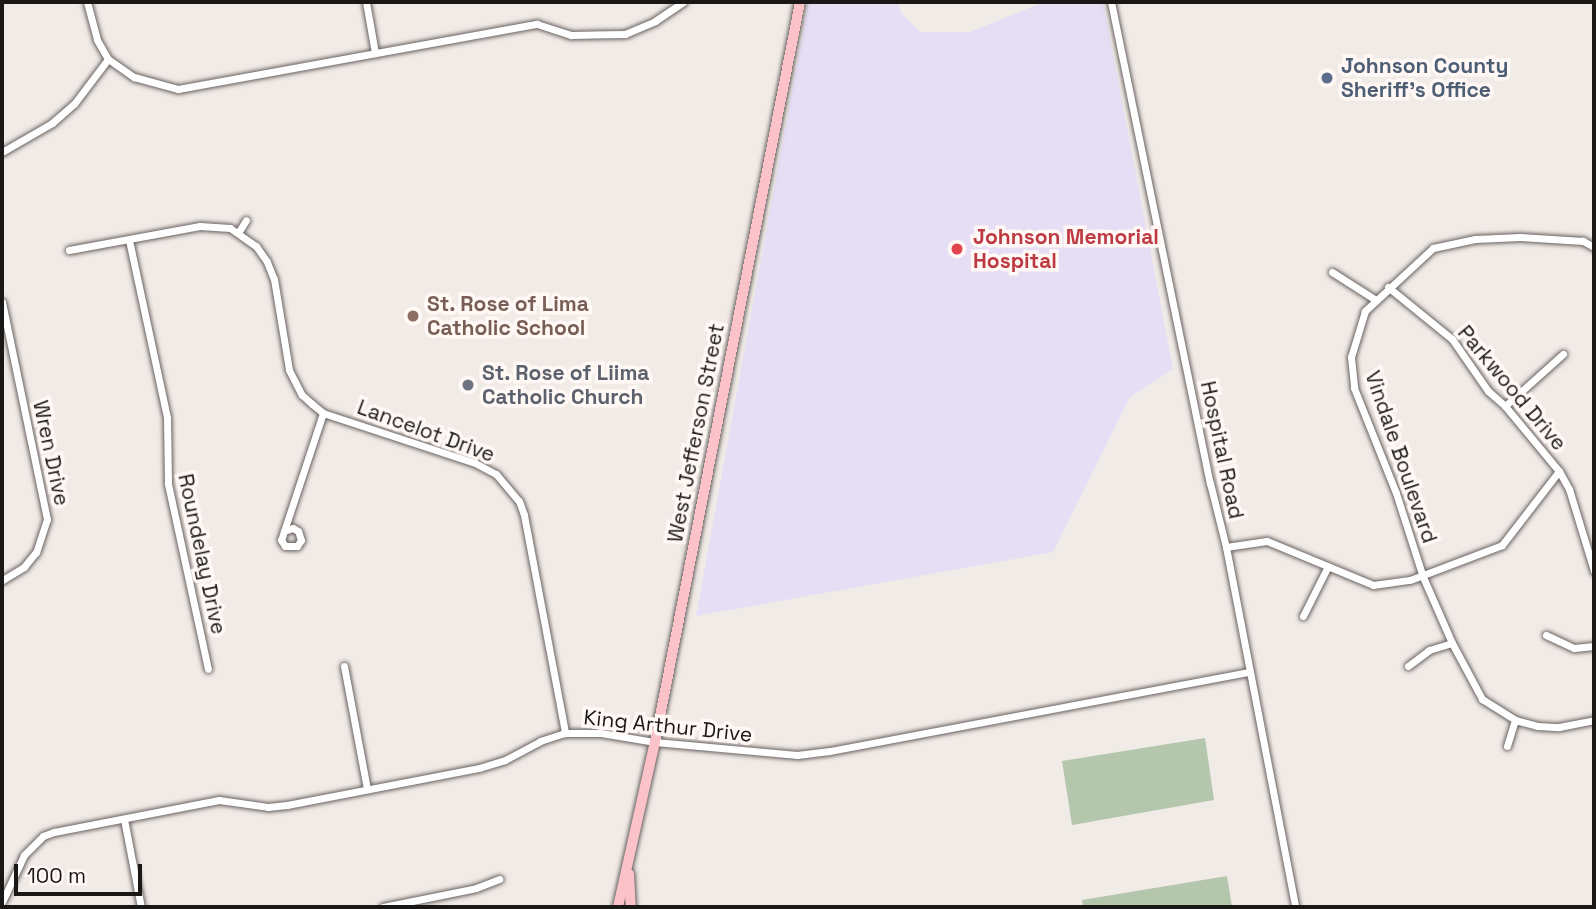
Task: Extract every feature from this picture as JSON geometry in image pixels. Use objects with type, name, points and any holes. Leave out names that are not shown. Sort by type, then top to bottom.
[{"type":"main road","name":"West Jefferson Street","points":[[618,907],[655,742],[800,2]]},
{"type":"main road","name":"West Jefferson Street","points":[[628,872],[631,907]]},
{"type":"street","points":[[87,2],[97,40],[108,59],[134,77],[178,89],[537,24],[571,35],[625,34],[655,21],[683,2]]},
{"type":"street","points":[[366,2],[375,53]]},
{"type":"street","name":"Hospital Road","points":[[1111,2],[1210,483],[1226,547],[1295,907]]},
{"type":"street","points":[[2,152],[52,123],[74,104],[108,59]]},
{"type":"street","points":[[69,250],[200,226],[219,226],[239,233],[246,220]]},
{"type":"street","name":"Lancelot Drive","points":[[239,233],[256,246],[274,279],[289,370],[302,395],[323,413],[475,463],[496,474],[519,501],[528,529],[565,733]]},
{"type":"street","name":"Vindale Boulevard","points":[[1515,720],[1482,699],[1452,643],[1423,577],[1396,493],[1354,388],[1351,358],[1365,311],[1433,248],[1475,239],[1556,238],[1583,241],[1594,247]]},
{"type":"street","name":"Roundelay Drive","points":[[129,240],[167,418],[168,485],[208,670]]},
{"type":"street","points":[[1332,272],[1376,300]]},
{"type":"street","name":"Parkwood Drive","points":[[1388,287],[1452,339],[1488,391],[1505,405],[1559,471],[1569,489],[1594,571]]},
{"type":"street","name":"Wren Drive","points":[[2,302],[47,519],[36,552],[24,567],[2,580]]},
{"type":"street","points":[[1505,405],[1563,354]]},
{"type":"street","points":[[284,531],[323,413]]},
{"type":"street","points":[[1226,547],[1267,541],[1327,568],[1373,585],[1385,586],[1423,577],[1502,545],[1559,471]]},
{"type":"street","points":[[1303,616],[1327,568]]},
{"type":"street","points":[[1546,635],[1574,648],[1594,646]]},
{"type":"street","points":[[1408,666],[1429,650],[1452,643]]},
{"type":"street","points":[[344,666],[367,789]]},
{"type":"street","name":"King Arthur Drive","points":[[2,902],[4,888],[24,855],[43,836],[219,800],[268,807],[479,768],[505,760],[540,741],[565,733],[601,733],[765,754],[830,751],[1250,672]]},
{"type":"street","points":[[1507,746],[1515,720],[1537,726],[1559,727],[1594,720]]},
{"type":"street","points":[[124,819],[141,907]]},
{"type":"street","points":[[383,907],[476,888],[499,879]]},
{"type":"shaded area","name":"Johnson Memorial Hospital","points":[[808,2],[898,2],[901,13],[920,32],[970,32],[1044,2],[1103,2],[1173,369],[1130,397],[1053,552],[696,616]]},
{"type":"green space","points":[[1205,738],[1214,800],[1072,825],[1062,761]]},
{"type":"green space","points":[[1227,876],[1232,907],[1083,907],[1082,900]]},
{"type":"place","name":"Johnson County Sheriff's Office","points":[[1327,78]]},
{"type":"place","name":"Johnson Memorial Hospital","points":[[957,249]]},
{"type":"place","name":"St. Rose of Lima Catholic School","points":[[413,316]]},
{"type":"place","name":"St. Rose of Liima Catholic Church","points":[[468,385]]}]
